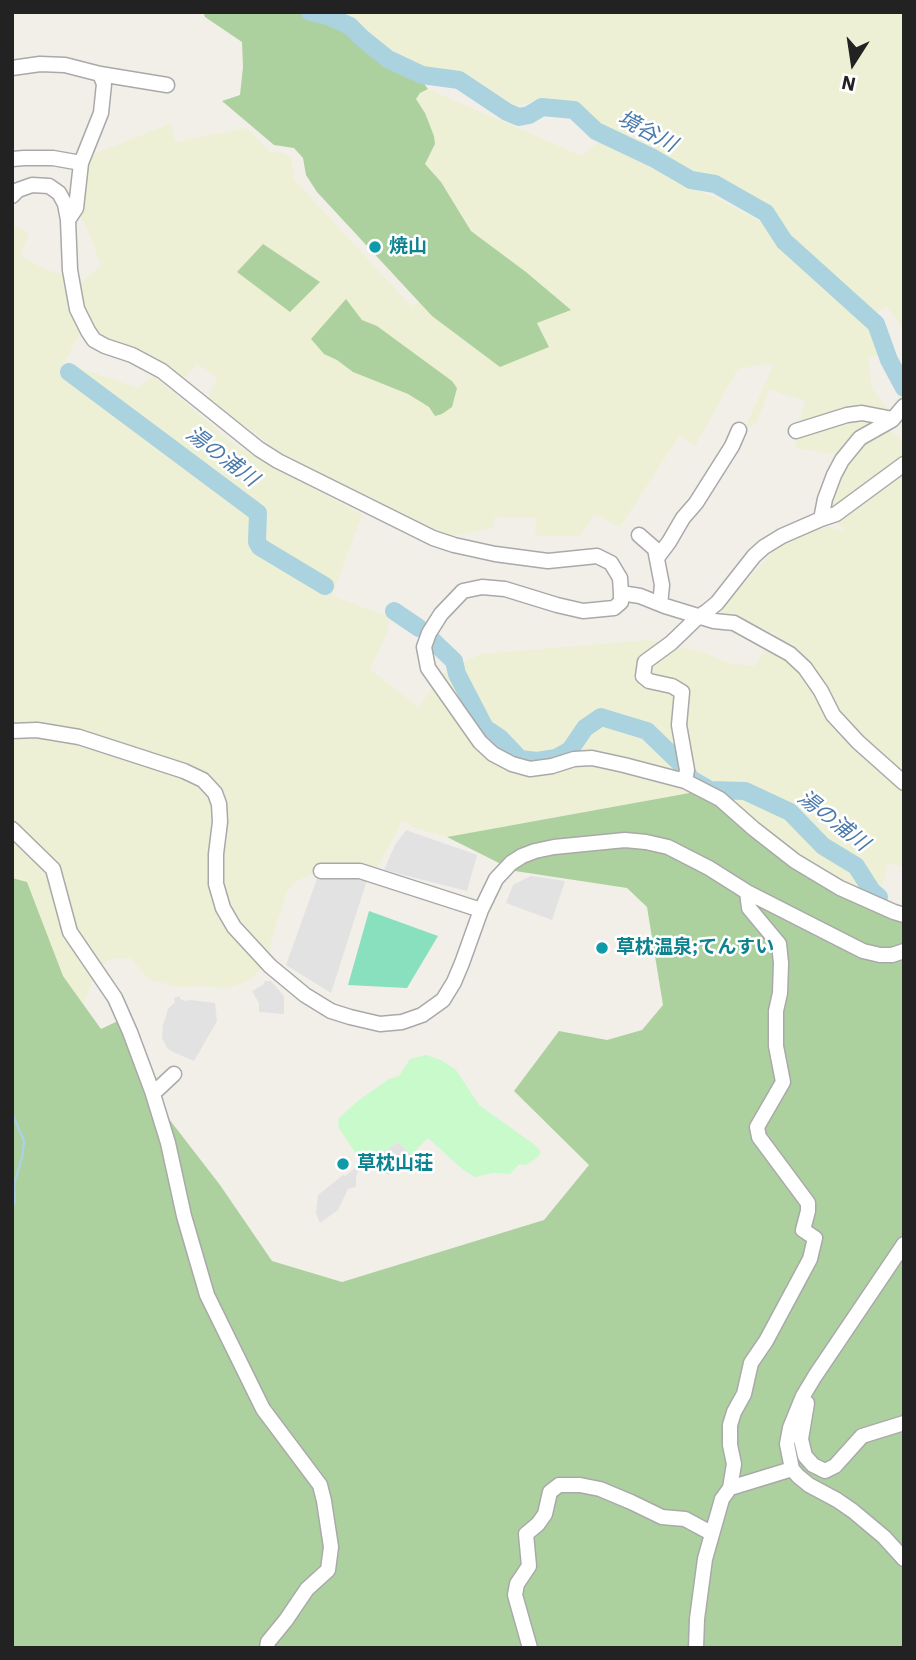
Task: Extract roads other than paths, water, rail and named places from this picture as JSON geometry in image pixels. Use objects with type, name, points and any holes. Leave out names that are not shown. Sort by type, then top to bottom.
[{"type":"street","points":[[12,68],[40,64],[65,65],[167,85]]},
{"type":"street","points":[[68,220],[76,208],[81,163],[101,113],[104,84],[100,74]]},
{"type":"street","points":[[12,159],[53,158],[81,163]]},
{"type":"street","points":[[12,196],[18,190],[32,185],[49,186],[60,193],[68,220],[70,270],[77,309],[94,340],[163,371],[259,449],[278,461],[433,538],[454,545],[548,561],[597,556],[611,563],[620,579],[621,593],[621,602],[614,608],[583,611],[505,589],[482,587],[463,591],[441,614],[429,633],[424,647],[428,668],[480,742],[493,754],[512,764],[530,769],[574,759],[592,758],[686,775],[807,868],[840,888],[904,915]]},
{"type":"street","points":[[796,431],[847,415],[862,413],[899,416]]},
{"type":"street","points":[[821,519],[825,499],[842,460],[860,438],[899,416]]},
{"type":"street","points":[[657,558],[696,503],[739,430]]},
{"type":"street","points":[[686,775],[679,725],[682,692],[671,686],[649,681],[643,676],[645,662],[718,603],[764,547],[782,536],[836,514],[904,464]]},
{"type":"street","points":[[639,535],[655,549],[662,585],[660,604]]},
{"type":"street","points":[[621,593],[640,596],[698,617],[734,623],[790,653],[805,668],[821,691],[833,715],[858,742],[904,783]]},
{"type":"street","points":[[12,731],[37,730],[79,737],[184,771],[203,780],[215,793],[219,804],[216,884],[223,908],[234,927],[270,966],[305,995],[331,1011],[350,1017],[380,1024],[402,1022],[422,1015],[443,1000],[454,982],[481,910],[496,879],[511,863],[536,850],[603,842],[625,840],[668,847],[747,892],[863,951],[880,955],[904,951]]},
{"type":"street","points":[[12,829],[53,869],[70,932],[115,998],[130,1032],[168,1143],[184,1216],[207,1295],[263,1409],[320,1485],[331,1547],[327,1570],[307,1588],[268,1642],[267,1648]]},
{"type":"street","points":[[321,871],[360,871],[481,910]]},
{"type":"street","points":[[696,1648],[705,1559],[722,1499],[730,1488],[734,1464],[730,1425],[744,1394],[751,1363],[766,1341],[810,1259],[815,1238],[803,1230],[808,1203],[759,1138],[757,1127],[783,1082],[776,1046],[776,1011],[782,964],[779,944],[749,908],[747,892]]},
{"type":"street","points":[[152,1091],[158,1089],[173,1074]]},
{"type":"street","points":[[904,1244],[803,1396],[790,1428],[787,1444],[792,1469],[809,1485],[853,1511],[884,1537],[904,1559]]},
{"type":"street","points":[[803,1396],[807,1403],[801,1439],[805,1456],[813,1465],[825,1471],[835,1466],[862,1436],[904,1423]]},
{"type":"street","points":[[730,1488],[792,1469]]},
{"type":"street","points":[[530,1648],[515,1595],[517,1584],[529,1566],[526,1534],[545,1514],[550,1493],[559,1485],[600,1489],[662,1517],[685,1519],[711,1533]]},
{"type":"waterway","name":"境谷川","points":[[310,12],[328,16],[350,26],[388,59],[422,75],[459,80],[519,117],[529,115],[542,107],[574,110],[596,131],[653,158],[691,180],[715,184],[766,213],[784,241],[876,324],[889,360],[904,388]]},
{"type":"waterway","name":"湯の浦川","points":[[69,372],[258,513],[257,542],[260,547],[325,586]]},
{"type":"waterway","name":"湯の浦川","points":[[394,611],[419,628]]},
{"type":"waterway","name":"湯の浦川","points":[[433,641],[454,661],[457,674],[485,728],[500,738],[520,759],[537,761],[556,758],[570,750],[585,728],[601,717],[647,731],[681,764],[691,779],[710,790],[745,791],[790,812],[823,846],[856,866],[879,897]]},
{"type":"waterway","points":[[12,1113],[24,1141],[14,1184],[15,1201],[12,1208]]},
{"type":"place","name":"焼山","points":[[375,247]]},
{"type":"place","name":"草枕温泉;てんすい","points":[[602,948]]},
{"type":"place","name":"草枕山荘","points":[[343,1164]]}]
